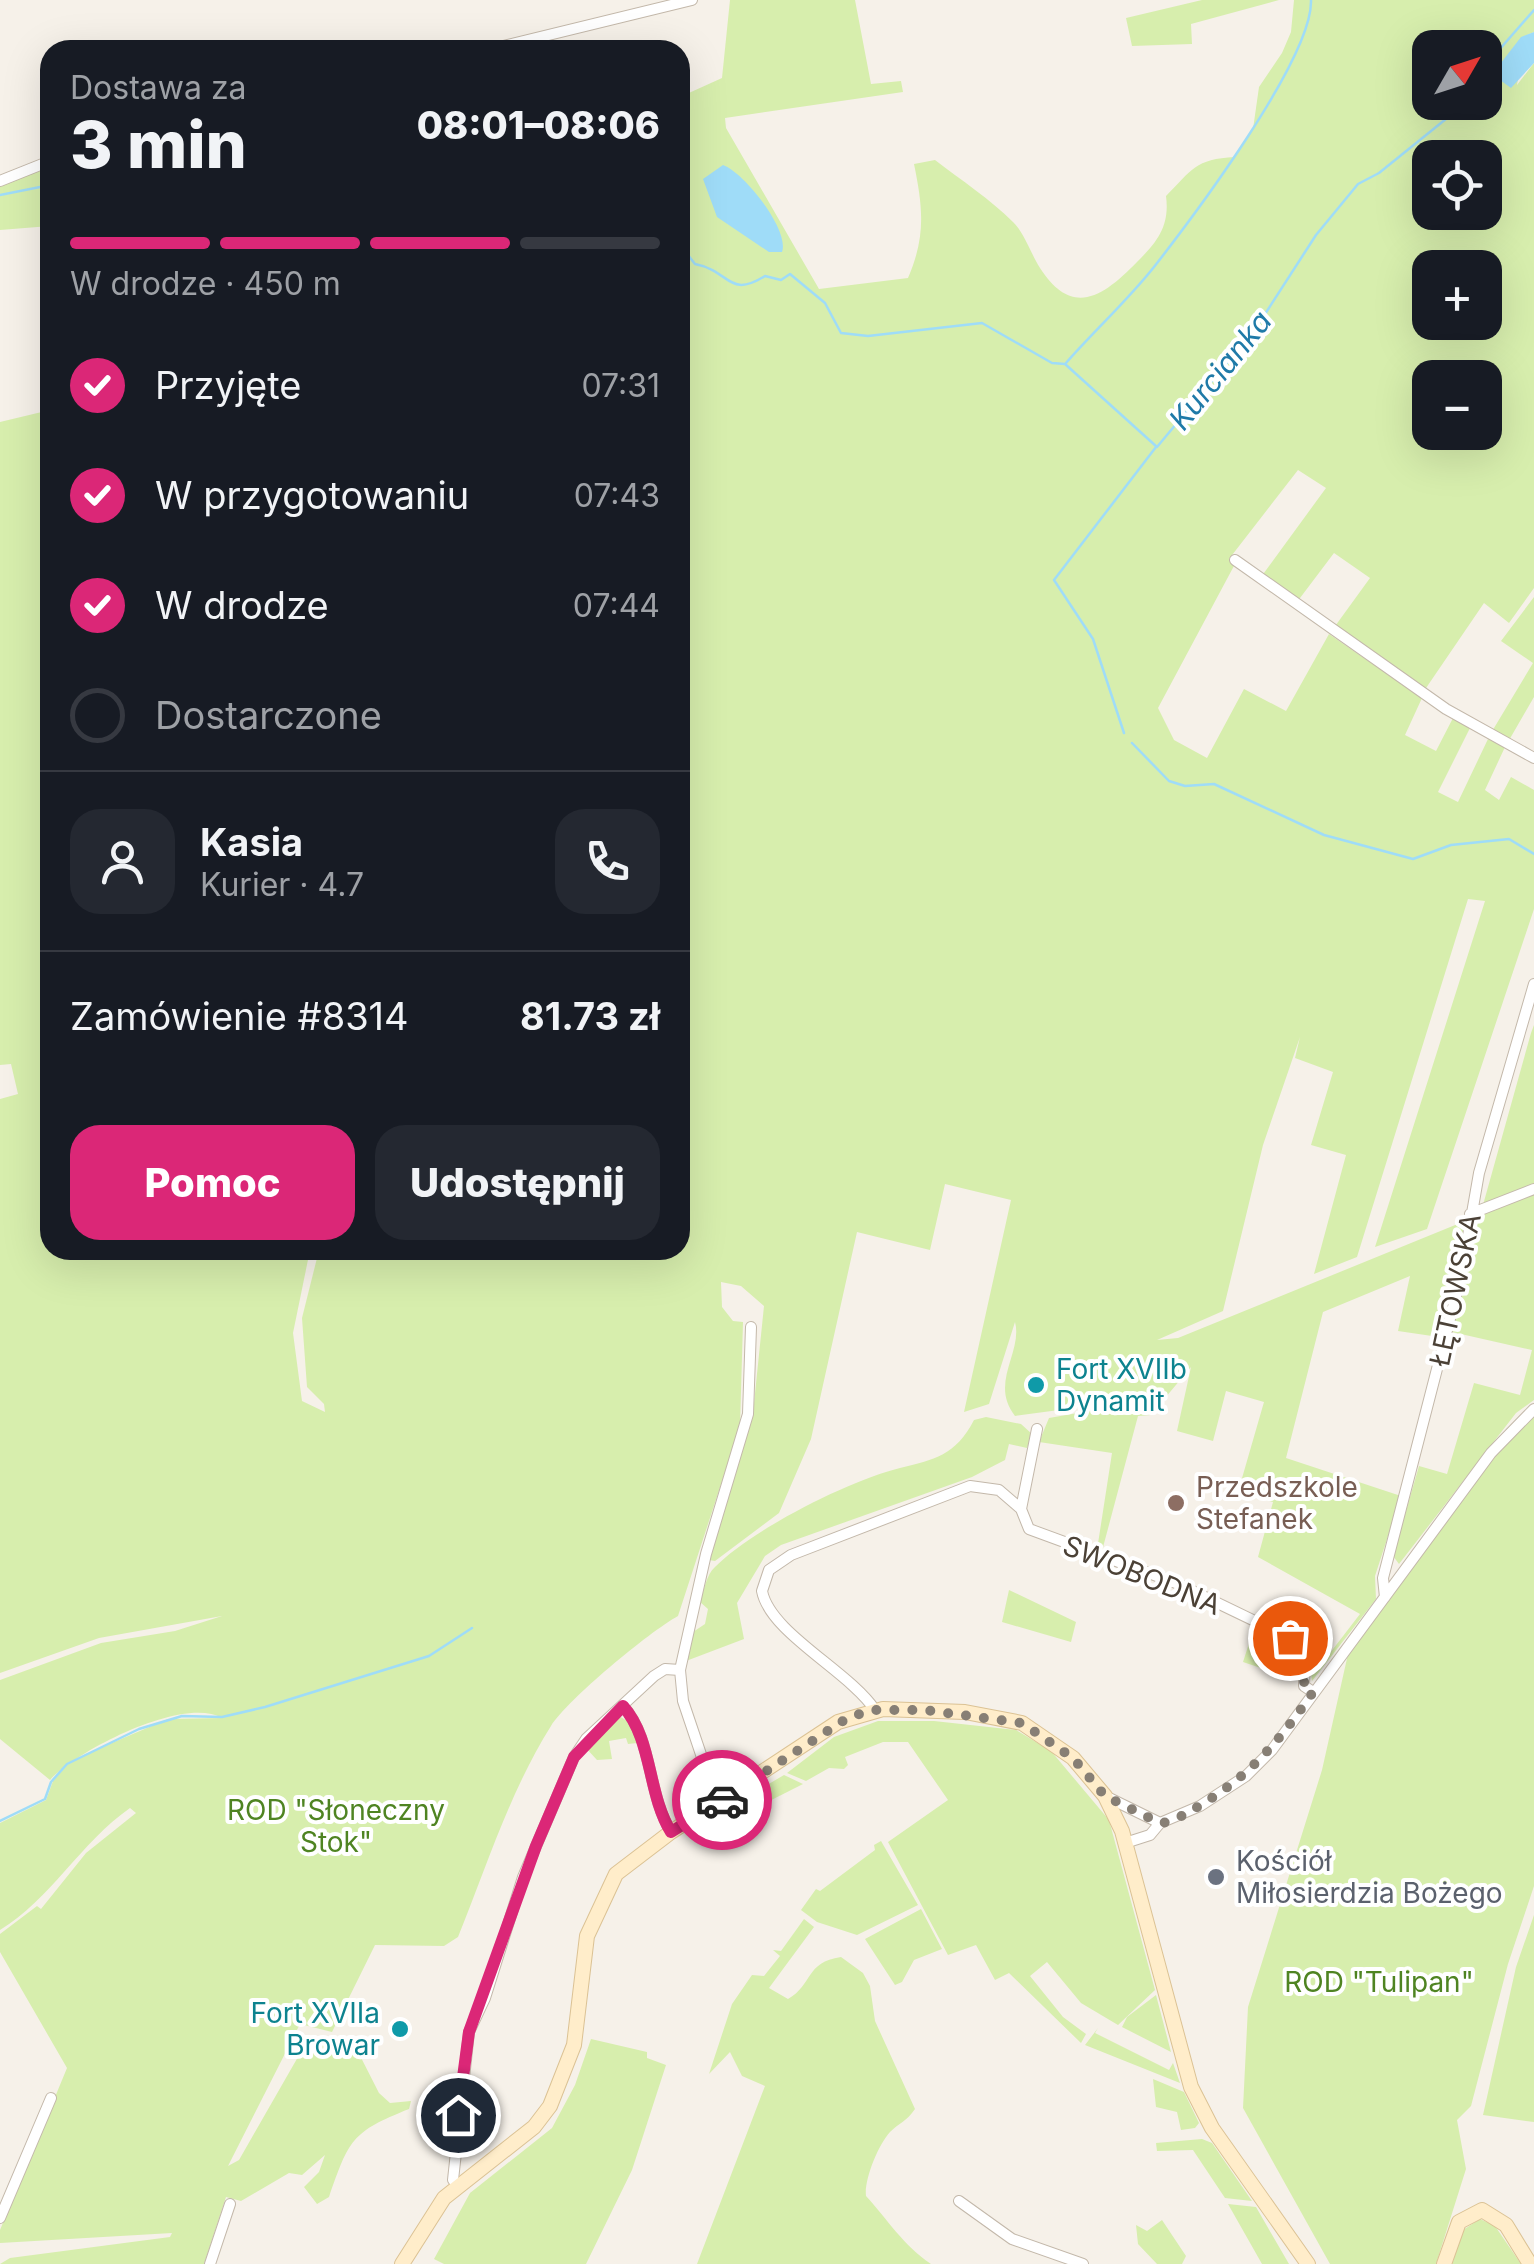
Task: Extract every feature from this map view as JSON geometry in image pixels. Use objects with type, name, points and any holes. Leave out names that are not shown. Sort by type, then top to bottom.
[{"type":"street","points":[[528,40],[692,0]]},
{"type":"street","points":[[0,181],[40,166]]},
{"type":"street","points":[[1235,560],[1446,710],[1534,758]]},
{"type":"street","name":"ŁĘTOWSKA","points":[[1385,1597],[1382,1578],[1461,1276],[1470,1214],[1534,984]]},
{"type":"street","points":[[1470,1214],[1534,1188]]},
{"type":"street","points":[[718,1802],[683,1701],[680,1670],[706,1554],[748,1414],[751,1326]]},
{"type":"street","points":[[1125,1843],[1150,1835],[1160,1823],[1183,1816],[1246,1776],[1275,1746],[1491,1453],[1534,1410]]},
{"type":"street","points":[[875,1710],[859,1689],[770,1612],[762,1590],[774,1565],[970,1486],[999,1490],[1021,1508],[1037,1429]]},
{"type":"street","name":"SWOBODNA","points":[[1021,1508],[1025,1523],[1034,1532],[1176,1583],[1290,1638],[1305,1654],[1304,1686],[1313,1692]]},
{"type":"street","points":[[458,2186],[454,2180],[454,2148],[469,2032],[485,1998],[512,1908],[574,1757],[654,1676],[665,1669],[680,1670]]},
{"type":"street","points":[[623,1706],[634,1718],[654,1796],[671,1832]]},
{"type":"street","points":[[407,2262],[432,2213],[458,2186],[534,2127],[550,2106],[574,2045],[582,1953],[598,1904],[629,1861],[838,1722],[875,1710],[965,1712],[1022,1723],[1073,1758],[1105,1796],[1120,1823],[1190,2086],[1212,2128],[1308,2264]]},
{"type":"street","points":[[1105,1796],[1160,1823]]},
{"type":"street","points":[[1120,1823],[1135,1808]]},
{"type":"street","points":[[0,2218],[51,2098]]},
{"type":"street","points":[[958,2201],[1012,2238],[1083,2264]]},
{"type":"street","points":[[210,2264],[230,2204]]},
{"type":"street","points":[[1444,2264],[1459,2222],[1482,2210],[1506,2225],[1530,2264]]},
{"type":"green space","name":"ROD \"Słoneczny Stok\"","points":[[730,0],[855,0],[871,84],[901,81],[903,92],[725,118],[726,128],[819,289],[908,278],[918,249],[921,222],[914,164],[935,160],[1013,222],[1052,284],[1064,293],[1088,297],[1112,285],[1144,255],[1164,225],[1166,196],[1189,173],[1202,163],[1235,157],[1253,129],[1259,87],[1291,32],[1294,0],[1534,0],[1534,32],[1525,36],[1517,85],[1534,63],[1534,588],[1509,623],[1484,603],[1424,691],[1333,629],[1370,578],[1334,553],[1297,602],[1261,577],[1326,488],[1298,470],[1229,559],[1235,564],[1158,708],[1174,740],[1207,758],[1244,689],[1286,711],[1329,634],[1422,698],[1405,735],[1436,751],[1453,718],[1470,728],[1438,792],[1458,802],[1488,739],[1505,747],[1485,790],[1499,800],[1511,777],[1534,790],[1534,909],[1427,1229],[1375,1247],[1485,901],[1468,899],[1357,1257],[1314,1274],[1346,1155],[1311,1145],[1333,1072],[1295,1058],[1300,1037],[1263,1145],[1223,1311],[1157,1340],[1178,1338],[1465,1221],[1440,1348],[1431,1346],[1432,1336],[1398,1331],[1410,1276],[1323,1312],[1286,1458],[1401,1496],[1375,1576],[1376,1599],[1312,1681],[1308,1651],[1295,1636],[1330,1653],[1360,1614],[1258,1557],[1273,1502],[1238,1492],[1264,1402],[1226,1391],[1213,1441],[1177,1431],[1191,1367],[1160,1404],[1126,1401],[1015,1416],[1005,1392],[1015,1345],[1015,1322],[989,1404],[964,1412],[1011,1200],[945,1184],[930,1250],[857,1232],[811,1439],[779,1513],[715,1561],[709,1560],[754,1403],[764,1306],[741,1286],[721,1282],[722,1307],[733,1321],[743,1322],[740,1426],[678,1616],[610,1667],[551,1726],[511,1803],[458,1937],[444,1946],[375,1945],[332,2032],[300,2024],[228,2166],[239,2160],[310,2036],[337,2047],[350,2036],[379,2093],[390,2103],[411,2101],[409,2109],[375,2124],[355,2140],[329,2197],[317,2204],[304,2187],[319,2172],[325,2155],[302,2175],[289,2173],[241,2201],[226,2197],[204,2264],[0,2264],[10,2258],[170,2237],[172,2233],[0,2243],[0,2230],[67,2068],[0,1952],[0,1934],[37,1906],[41,1909],[86,1853],[136,1813],[130,1808],[112,1822],[35,1903],[0,1930],[0,1823],[46,1800],[53,1781],[66,1766],[50,1780],[0,1739],[0,1680],[101,1643],[175,1631],[222,1616],[99,1638],[0,1673],[0,1099],[18,1094],[11,1064],[0,1065],[0,422],[40,412],[40,1260],[308,1260],[293,1333],[302,1401],[325,1412],[324,1404],[307,1387],[302,1318],[316,1260],[690,1260],[690,92],[722,78]],"holes":[[[205,1713],[222,1718],[168,1719],[76,1760],[132,1730],[183,1714]]]},
{"type":"green space","points":[[1202,0],[1279,0],[1191,24],[1192,44],[1132,46],[1126,18]]},
{"type":"green space","points":[[40,169],[40,227],[0,230],[0,186]]},
{"type":"green space","points":[[1534,597],[1534,697],[1508,742],[1491,733],[1533,663],[1501,641]]},
{"type":"green space","points":[[1534,1025],[1534,1185],[1483,1205],[1531,1033]]},
{"type":"green space","points":[[1534,1192],[1534,1400],[1516,1413],[1399,1564],[1393,1556],[1419,1466],[1447,1474],[1474,1383],[1520,1395],[1532,1350],[1452,1332],[1477,1214]]},
{"type":"green space","points":[[1124,1405],[1156,1409],[1151,1415],[1138,1416],[1102,1551],[1097,1550],[1112,1453],[1039,1442],[1049,1418]]},
{"type":"green space","name":"ROD \"Tulipan\"","points":[[1534,1416],[1534,1886],[1508,1964],[1471,2106],[1457,2120],[1466,2169],[1436,2264],[1330,2264],[1243,2108],[1248,2007],[1322,1770],[1348,1654],[1489,1462]]},
{"type":"green space","points":[[986,1417],[1021,1424],[1032,1434],[1027,1448],[1009,1444],[1005,1460],[972,1477],[781,1545],[765,1556],[737,1603],[744,1639],[686,1661],[693,1632],[705,1624],[708,1609],[700,1602],[707,1579],[731,1553],[829,1495],[943,1454],[960,1441],[974,1420]]},
{"type":"green space","points":[[1009,1590],[1076,1622],[1071,1642],[1002,1622]]},
{"type":"green space","points":[[1254,1628],[1295,1647],[1302,1661],[1296,1680],[1243,1662]]},
{"type":"green space","points":[[619,1716],[632,1724],[637,1743],[628,1744],[626,1738],[609,1741],[612,1759],[597,1760],[585,1747]]},
{"type":"green space","points":[[878,1721],[934,1721],[1016,1730],[1051,1751],[1109,1820],[1155,1990],[1118,2025],[1081,2003],[1047,1962],[1030,1976],[1063,2017],[1086,2034],[1081,2043],[1009,1973],[995,1980],[976,1945],[948,1955],[888,1842],[948,1800],[908,1742],[883,1742],[845,1757],[848,1765],[844,1769],[829,1768],[806,1781],[787,1773],[834,1737]]},
{"type":"green space","points":[[784,1775],[803,1784],[698,1837],[696,1827]]},
{"type":"green space","points":[[881,1841],[918,1905],[857,1935],[817,1922],[801,1910],[816,1889],[820,1891],[875,1850],[874,1845]]},
{"type":"green space","points":[[921,1909],[942,1949],[914,1960],[902,1982],[895,1985],[865,1939]]},
{"type":"green space","points":[[1534,1915],[1534,2122],[1483,2115],[1516,1967]]},
{"type":"green space","points":[[804,1919],[814,1927],[769,1988],[788,1999],[821,1964],[841,1957],[863,1973],[870,1986],[875,2021],[915,2109],[881,2145],[866,2196],[904,2241],[931,2264],[697,2264],[765,2086],[742,2076],[730,2052],[709,2074],[732,2004],[752,1975],[764,1976],[780,1956],[773,1950],[781,1951]]},
{"type":"green space","points":[[1156,1995],[1171,2052],[1122,2027],[1127,2017]]},
{"type":"green space","points":[[1098,2028],[1095,2033],[1169,2070],[1173,2063],[1180,2083],[1085,2045]]},
{"type":"green space","points":[[591,2039],[647,2052],[647,2058],[666,2065],[632,2170],[586,2264],[444,2264],[434,2259],[470,2193],[552,2128],[575,2085]]},
{"type":"green space","points":[[1153,2079],[1184,2092],[1199,2123],[1195,2128],[1181,2130],[1177,2112],[1156,2107]]},
{"type":"green space","points":[[1202,2139],[1212,2143],[1252,2201],[1225,2198],[1193,2150],[1157,2151],[1156,2143]]},
{"type":"green space","points":[[1228,2204],[1256,2207],[1289,2264],[1262,2264]]},
{"type":"green space","points":[[1480,2219],[1495,2226],[1521,2264],[1452,2264],[1463,2230]]},
{"type":"green space","points":[[1162,2220],[1186,2256],[1182,2264],[1157,2264],[1138,2244],[1136,2225],[1147,2231]]},
{"type":"water","points":[[1534,32],[1534,63],[1511,88],[1502,81],[1502,62],[1521,37]]},
{"type":"water","points":[[723,165],[743,179],[773,217],[783,243],[782,252],[769,252],[717,217],[703,179]]},
{"type":"waterway","points":[[1066,363],[1144,280],[1248,136],[1293,59],[1311,0]]},
{"type":"waterway","name":"Kurcianka","points":[[1502,47],[1534,10]]},
{"type":"waterway","name":"Kurcianka","points":[[690,258],[695,264],[736,284],[744,285],[765,276],[781,280],[790,274],[825,303],[841,333],[868,336],[982,323],[1052,363],[1065,364],[1157,447],[1256,328],[1316,235],[1358,184],[1379,173],[1445,120]]},
{"type":"waterway","name":"Kurcianka","points":[[0,195],[40,187]]},
{"type":"waterway","points":[[1124,733],[1093,639],[1054,580],[1156,447]]},
{"type":"waterway","points":[[1132,743],[1169,781],[1185,786],[1214,784],[1324,835],[1413,859],[1451,845],[1509,839],[1534,854]]},
{"type":"waterway","points":[[0,1821],[45,1799],[51,1782],[67,1764],[139,1729],[182,1716],[222,1717],[265,1707],[429,1656],[472,1628]]},
{"type":"way so far","points":[[722,1800],[849,1717],[875,1710],[965,1712],[1006,1718],[1038,1731],[1073,1758],[1105,1796],[1152,1815],[1160,1823],[1170,1822],[1246,1776],[1275,1746],[1313,1692],[1304,1686],[1305,1654],[1290,1638]]},
{"type":"place","name":"Fort XVIIb Dynamit","points":[[1036,1385]]},
{"type":"place","name":"Przedszkole Stefanek","points":[[1176,1503]]},
{"type":"place","name":"Kościół Miłosierdzia Bożego","points":[[1216,1877]]},
{"type":"place","name":"Fort XVIIa Browar","points":[[400,2029]]},
{"type":"route","points":[[458,2115],[469,2032],[485,1998],[512,1908],[536,1846],[574,1757],[586,1740],[623,1706],[634,1718],[654,1796],[671,1832],[722,1800]]}]
